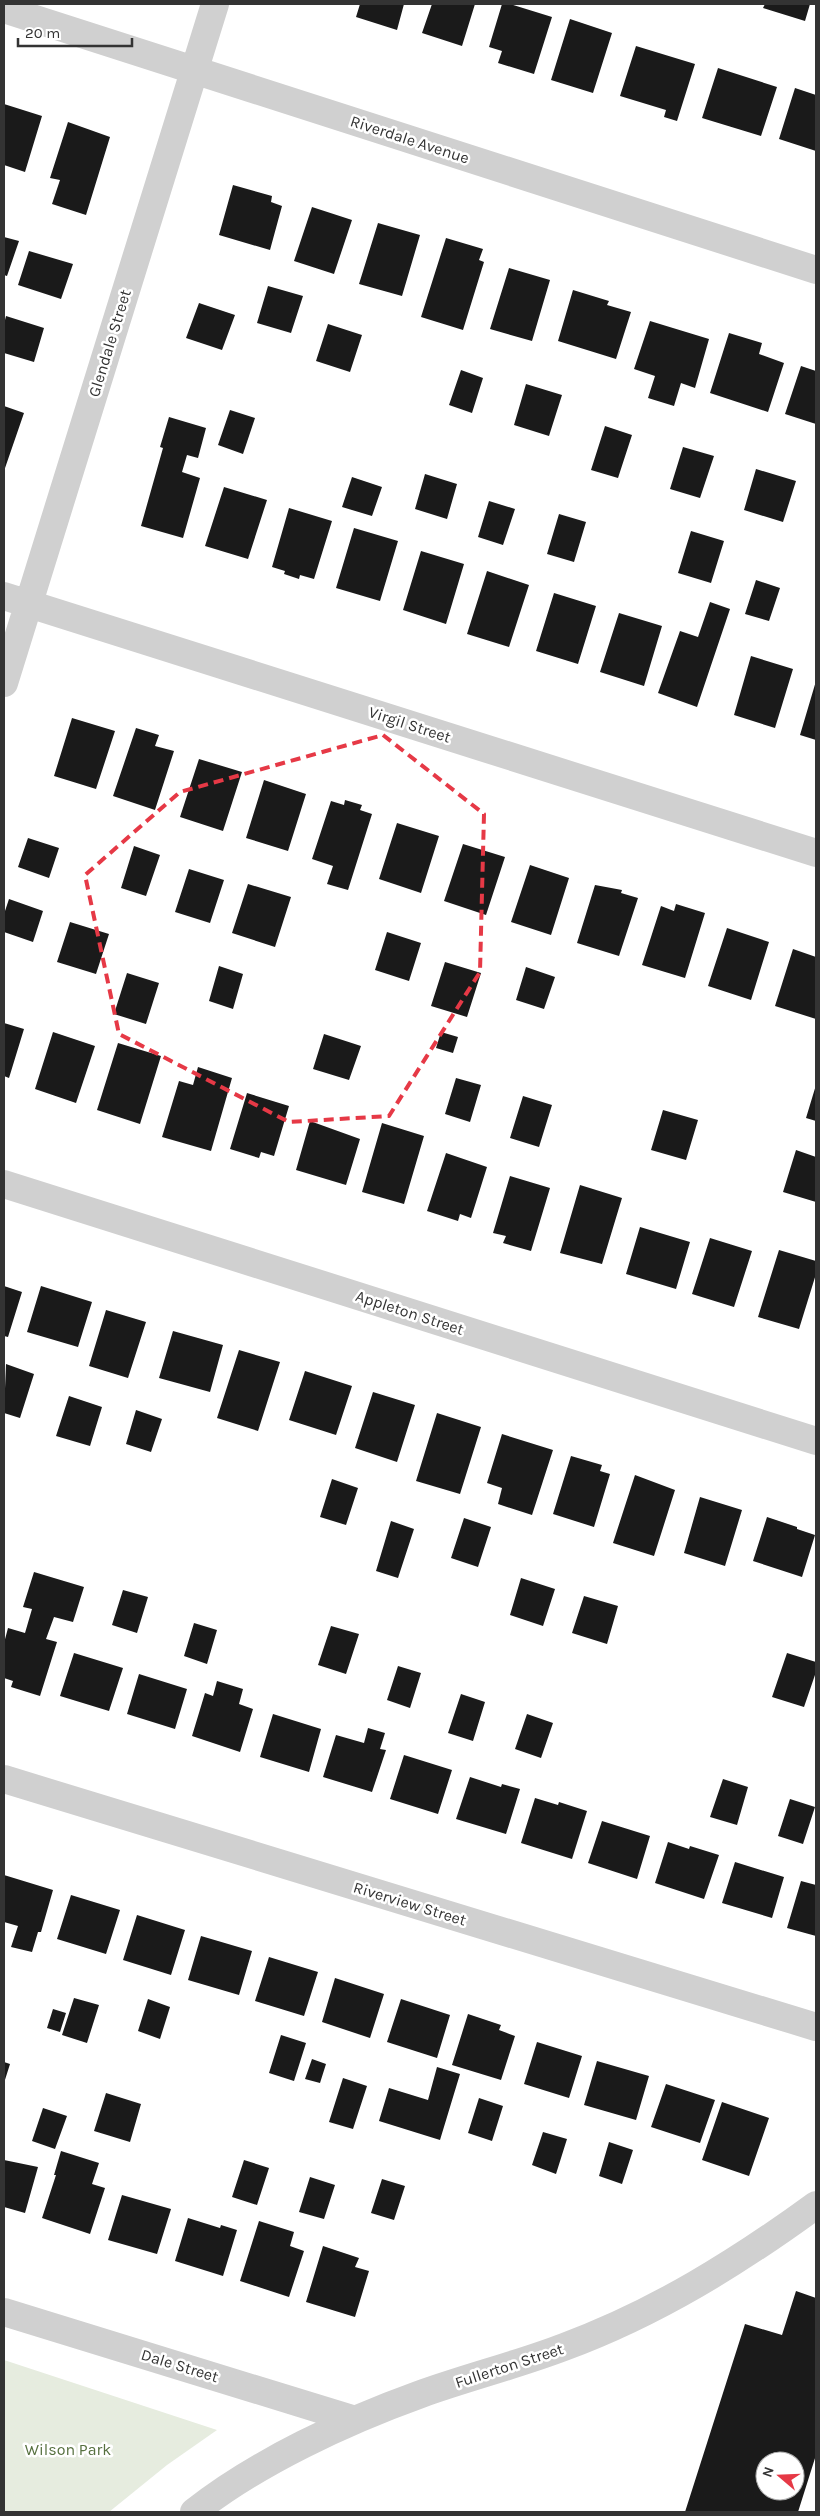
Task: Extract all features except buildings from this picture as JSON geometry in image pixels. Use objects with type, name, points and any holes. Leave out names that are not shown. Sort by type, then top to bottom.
[{"type":"street","name":"Glendale Street","points":[[4,683],[16,600],[215,4]]},
{"type":"street","name":"Riverdale Avenue","points":[[4,9],[816,270]]},
{"type":"street","name":"Virgil Street","points":[[16,600],[816,853]]},
{"type":"street","name":"Appleton Street","points":[[4,1184],[816,1441]]},
{"type":"street","name":"Riverview Street","points":[[4,1779],[816,2028]]},
{"type":"street","name":"Fullerton Street","points":[[194,2512],[263,2466],[354,2420],[422,2394],[566,2347],[624,2322],[679,2295],[760,2246],[816,2205]]},
{"type":"street","name":"Dale Street","points":[[4,2312],[354,2420]]},
{"type":"highlighted area","points":[[383,735],[484,814],[480,972],[389,1116],[289,1122],[119,1034],[85,875],[180,792]]},
{"type":"green space","name":"Wilson Park","points":[[4,2360],[217,2430],[167,2465],[109,2512],[4,2512]]}]
